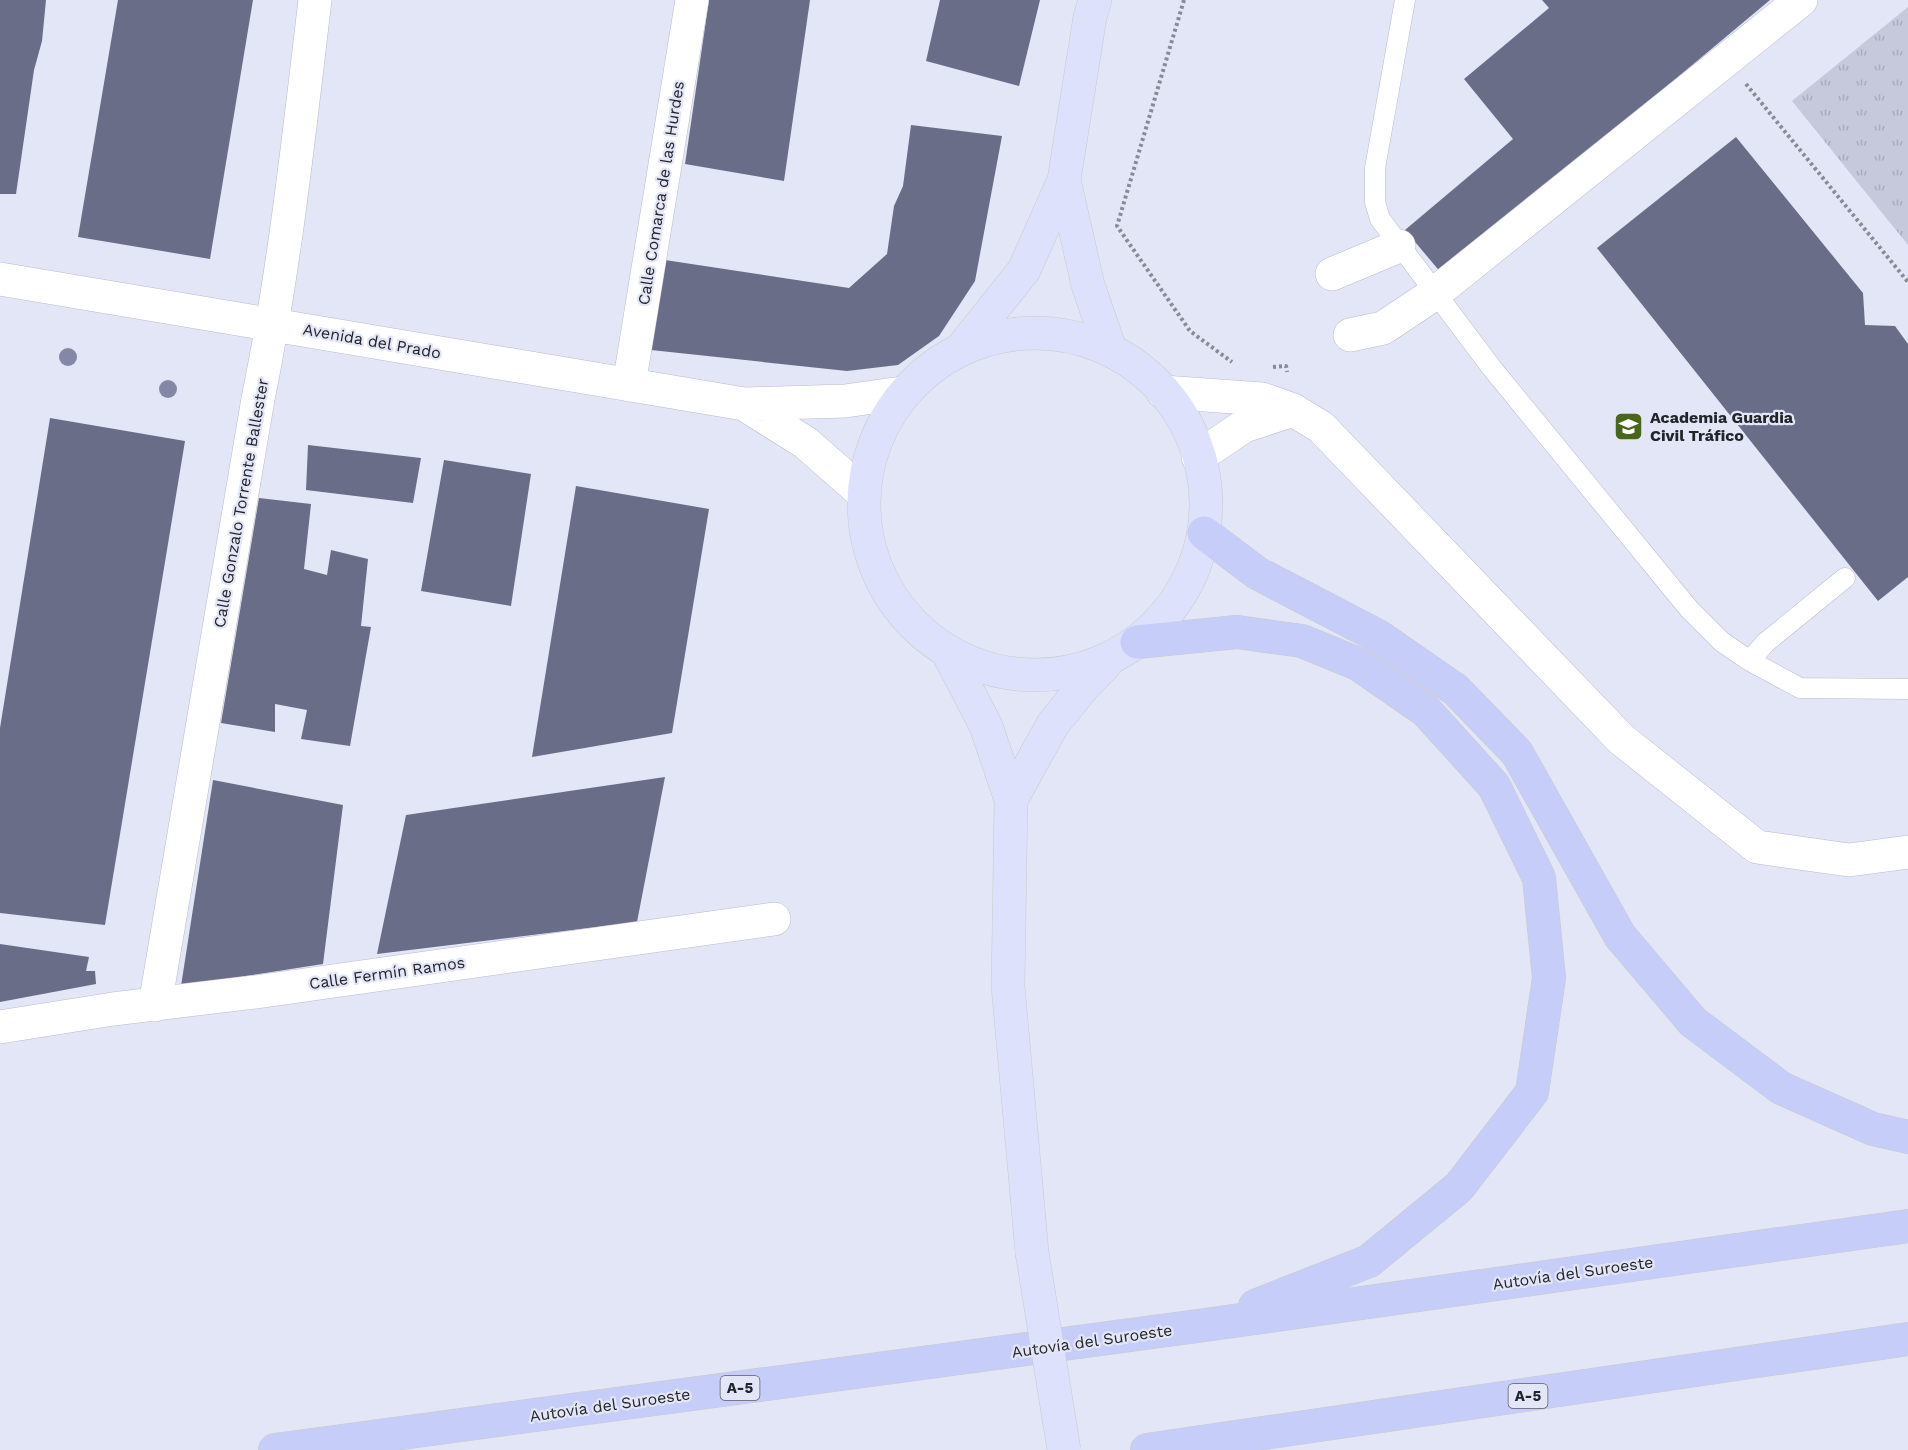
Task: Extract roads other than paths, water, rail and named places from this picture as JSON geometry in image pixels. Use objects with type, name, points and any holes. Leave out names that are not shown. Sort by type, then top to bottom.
[{"type":"highway","points":[[1204,533],[1257,573],[1378,636],[1456,690],[1517,753],[1620,936],[1693,1022],[1781,1088],[1873,1130],[1908,1137]]},
{"type":"highway","points":[[1137,642],[1238,632],[1302,641],[1358,664],[1426,711],[1494,786],[1539,878],[1549,978],[1532,1092],[1459,1187],[1369,1261],[1205,1326]]},
{"type":"highway","name":"Autovía del Suroeste","points":[[274,1450],[1205,1326],[1908,1226]]},
{"type":"highway","name":"A-5","points":[[1147,1450],[1908,1339]]},
{"type":"highway","points":[[1205,1450],[1383,1417]]},
{"type":"main road","points":[[962,348],[1024,270],[1064,180],[1095,0]]},
{"type":"main road","points":[[1064,180],[1088,285],[1110,349]]},
{"type":"main road","points":[[1011,800],[1053,724],[1107,662],[1137,642],[1168,612],[1191,575],[1204,533],[1205,482],[1191,432],[1158,384],[1110,349],[1062,334],[1011,333],[962,348],[930,367],[902,393],[875,441],[864,494],[867,541],[883,584],[911,622],[947,651],[994,671],[1044,675],[1107,662]]},
{"type":"main road","points":[[947,651],[986,726],[1011,800],[1008,986],[1032,1252],[1064,1450]]},
{"type":"street","name":"Calle Gonzalo Torrente Ballester","points":[[155,1005],[258,399],[274,324],[286,244],[315,0]]},
{"type":"street","name":"Calle Comarca de las Hurdes","points":[[629,385],[692,0]]},
{"type":"street","points":[[1350,335],[1383,328],[1434,294],[1801,0]]},
{"type":"street","points":[[1332,274],[1400,246]]},
{"type":"street","name":"Avenida del Prado","points":[[0,279],[744,404],[845,401],[902,393]]},
{"type":"street","points":[[1163,392],[1262,399],[1293,410],[1321,427],[1621,739],[1757,847],[1849,860],[1908,852]]},
{"type":"street","name":"Avenida del Prado","points":[[744,404],[806,443],[864,494]]},
{"type":"street","points":[[1198,457],[1244,426],[1293,410]]},
{"type":"street","name":"Calle Fermín Ramos","points":[[0,1028],[112,1009],[155,1005],[774,918]]},
{"type":"lane","points":[[1405,0],[1375,168],[1375,202],[1380,219],[1434,294],[1689,609],[1722,642],[1750,661],[1800,688],[1908,689]]},
{"type":"lane","points":[[1750,661],[1765,643],[1845,578]]},
{"type":"place","name":"Academia Guardia Civil Tráfico","points":[[1629,426]]}]
